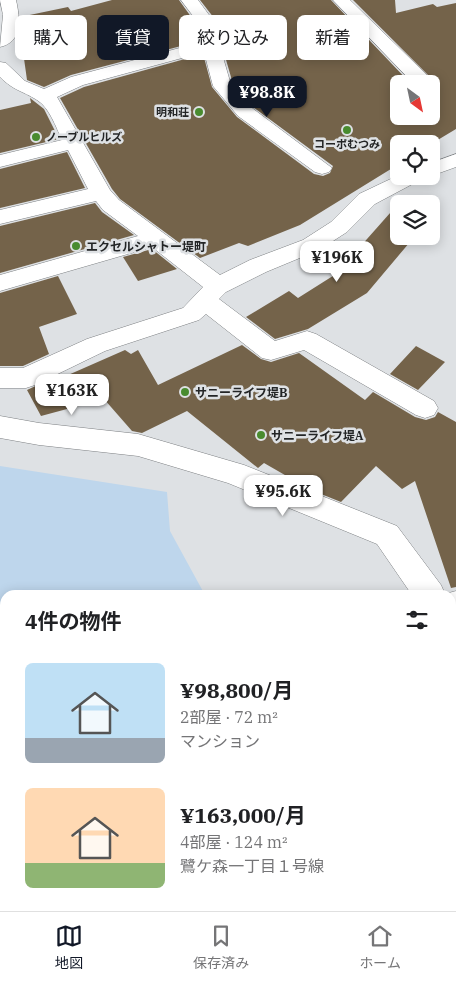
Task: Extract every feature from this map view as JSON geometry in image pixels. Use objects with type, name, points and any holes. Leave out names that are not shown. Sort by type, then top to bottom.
[{"type":"street","points":[[0,42],[9,34],[11,15],[8,0]]},
{"type":"street","points":[[189,0],[201,15]]},
{"type":"street","points":[[346,0],[416,75]]},
{"type":"street","points":[[44,96],[77,81],[179,54]]},
{"type":"street","points":[[215,60],[222,86],[245,112],[322,168]]},
{"type":"street","points":[[2,72],[18,85],[44,96],[52,104],[101,193],[111,204],[154,239],[271,351],[307,340],[425,408]]},
{"type":"street","points":[[0,161],[73,143]]},
{"type":"street","points":[[0,378],[26,378],[96,345],[191,314],[211,293],[258,266],[311,245],[339,227],[367,199],[396,185]]},
{"type":"street","points":[[0,217],[101,193]]},
{"type":"street","points":[[0,283],[154,239]]},
{"type":"street","points":[[0,427],[39,434],[138,444],[234,473],[387,535],[426,590]]},
{"type":"shaded area","points":[[0,466],[167,492],[170,531],[202,590],[0,590]]},
{"type":"building","points":[[112,0],[179,0],[190,15],[179,15],[179,47],[169,49],[169,15],[97,15],[97,60],[128,60],[71,75],[44,87],[27,80],[24,60],[87,60],[87,15],[30,15],[68,7],[71,11]]},
{"type":"building","points":[[200,0],[331,0],[345,15],[297,15],[297,60],[369,60],[369,40],[402,75],[390,75],[390,125],[440,125],[440,75],[428,75],[353,0],[395,0],[396,13],[433,4],[437,7],[456,3],[456,129],[440,139],[440,135],[390,135],[390,170],[300,225],[248,246],[239,243],[200,258],[120,199],[112,189],[60,98],[84,87],[181,60],[205,60],[212,87],[237,117],[314,174],[323,176],[330,173],[333,166],[253,107],[233,84],[226,60],[287,60],[287,15],[212,15]]},
{"type":"building","points":[[30,98],[44,109],[59,139],[0,153],[0,110],[31,103]]},
{"type":"building","points":[[67,152],[85,188],[0,208],[0,169]]},
{"type":"building","points":[[95,203],[102,212],[134,235],[0,273],[0,226]]},
{"type":"building","points":[[390,213],[390,245],[407,245],[367,293],[308,329],[275,339],[246,317],[289,291],[298,298],[336,274]]},
{"type":"building","points":[[152,249],[177,269],[138,281],[123,257]]},
{"type":"building","points":[[58,276],[77,314],[39,327],[49,354],[23,366],[0,366],[0,293]]},
{"type":"building","points":[[242,345],[261,359],[271,362],[299,353],[365,400],[373,392],[415,417],[426,420],[435,417],[438,412],[456,422],[456,587],[451,588],[415,481],[402,489],[376,466],[341,502],[311,490],[264,463],[258,468],[187,411],[142,433],[132,431],[104,399],[41,416],[27,390],[57,376],[59,379],[125,350],[131,354],[138,350],[158,385]]},
{"type":"building","points":[[416,346],[445,362],[418,390],[390,374]]},
{"type":"place","name":"明和荘","points":[[199,112]]},
{"type":"place","name":"コーポむつみ","points":[[347,130]]},
{"type":"place","name":"ノーブルヒルズ","points":[[36,137]]},
{"type":"place","name":"エクセルシャトー堤町","points":[[76,246]]},
{"type":"place","name":"サニーライフ堤B","points":[[185,392]]},
{"type":"place","name":"サニーライフ堤A","points":[[261,435]]}]
